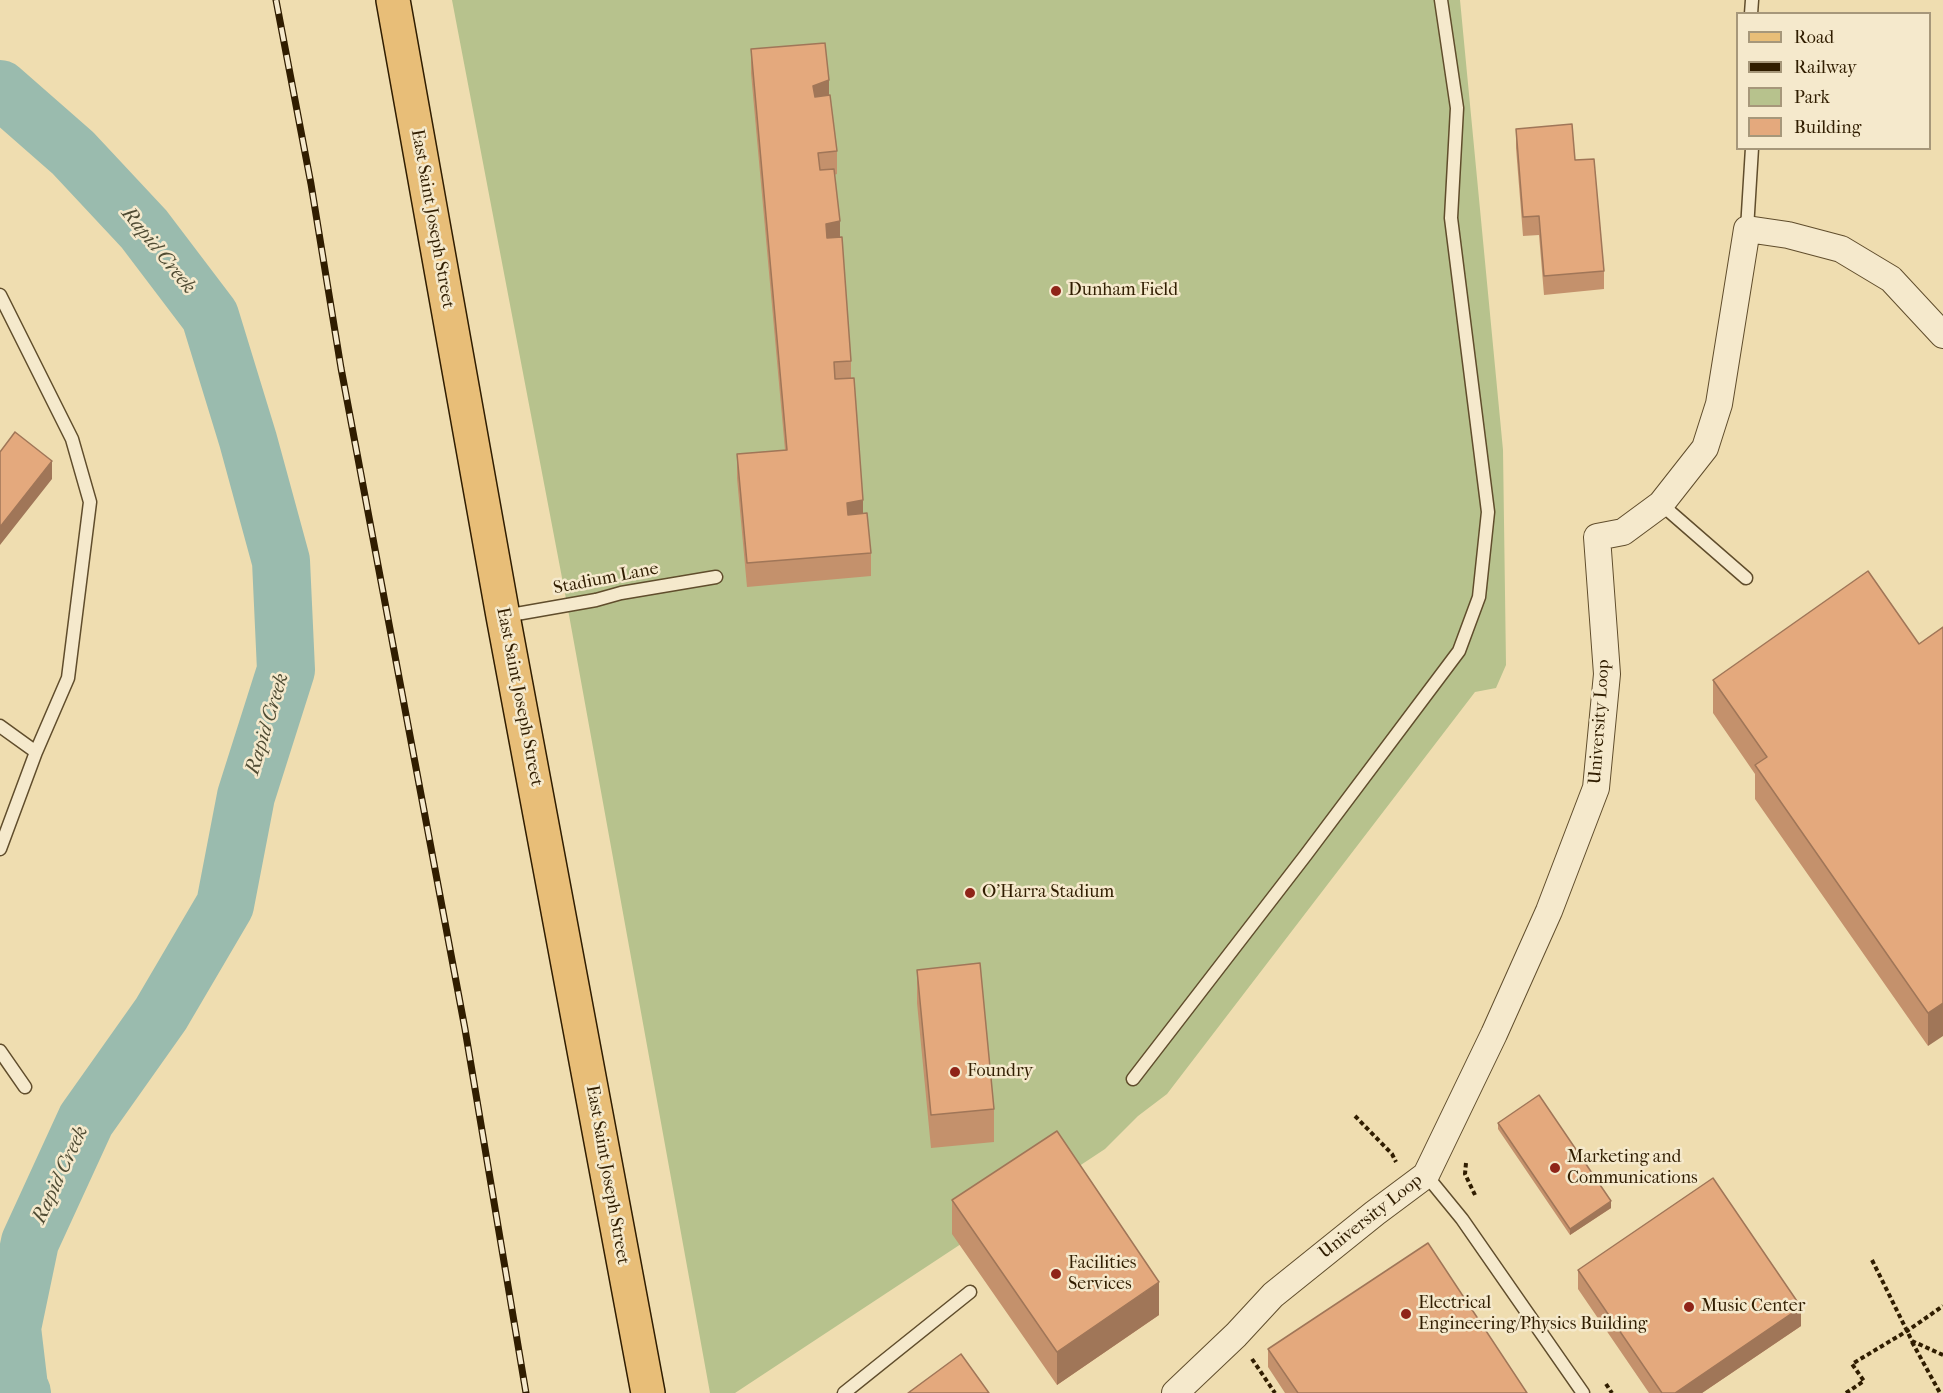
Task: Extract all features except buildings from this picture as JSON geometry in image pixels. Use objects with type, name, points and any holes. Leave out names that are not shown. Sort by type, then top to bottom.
[{"type":"main road","name":"East Saint Joseph Street","points":[[393,0],[503,616],[648,1393]]},
{"type":"street","points":[[1747,229],[1788,235],[1841,249],[1891,279],[1943,335]]},
{"type":"street","name":"University Loop","points":[[1175,1393],[1236,1335],[1273,1295],[1426,1175],[1550,911],[1596,788],[1607,674],[1597,537],[1623,532],[1661,504],[1705,448],[1719,404],[1747,229]]},
{"type":"lane","points":[[1133,1079],[1459,651],[1479,597],[1488,512],[1451,218],[1457,108],[1441,0]]},
{"type":"lane","points":[[1747,229],[1752,150]]},
{"type":"lane","points":[[0,295],[72,439],[90,502],[68,678],[36,752],[0,849]]},
{"type":"lane","points":[[1661,504],[1746,578]]},
{"type":"lane","name":"Stadium Lane","points":[[503,616],[716,577]]},
{"type":"lane","points":[[0,726],[36,752]]},
{"type":"lane","points":[[0,1052],[25,1087]]},
{"type":"lane","points":[[1426,1175],[1462,1219],[1583,1393]]},
{"type":"lane","points":[[843,1393],[970,1292]]},
{"type":"path","points":[[1466,1162],[1465,1174],[1479,1202]]},
{"type":"path","points":[[1872,1260],[1940,1393]]},
{"type":"path","points":[[1846,1393],[1864,1381],[1852,1364],[1908,1331],[1943,1306]]},
{"type":"path","points":[[1236,1335],[1275,1393]]},
{"type":"path","points":[[1912,1341],[1943,1355]]},
{"type":"path","points":[[1603,1379],[1612,1393]]},
{"type":"green space","name":"O'Harra Stadium","points":[[452,0],[1460,0],[1503,450],[1506,665],[1496,688],[1475,692],[1167,1094],[1138,1116],[1105,1149],[735,1393],[710,1393],[567,604]]},
{"type":"waterway","name":"Rapid Creek","points":[[0,89],[73,153],[144,229],[210,316],[248,440],[281,561],[286,670],[246,796],[225,905],[161,1014],[86,1120],[30,1242],[12,1328],[19,1387],[22,1393]]},
{"type":"railway","points":[[276,0],[311,184],[341,368],[465,1029],[526,1393]]},
{"type":"place","name":"Dunham Field","points":[[1056,291]]},
{"type":"place","name":"O'Harra Stadium","points":[[970,893]]},
{"type":"place","name":"Foundry","points":[[955,1072]]},
{"type":"place","name":"Marketing and Communications","points":[[1555,1168]]},
{"type":"place","name":"Facilities Services","points":[[1056,1274]]},
{"type":"place","name":"Music Center","points":[[1689,1307]]},
{"type":"place","name":"Electrical Engineering/Physics Building","points":[[1406,1314]]}]
